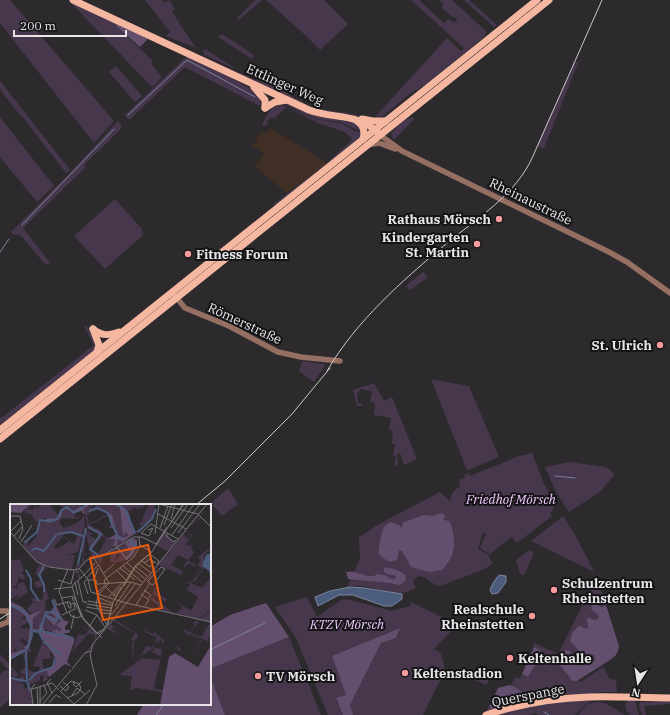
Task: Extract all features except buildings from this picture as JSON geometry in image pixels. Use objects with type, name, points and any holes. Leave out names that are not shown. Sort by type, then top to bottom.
[{"type":"main road","name":"Ettlinger Weg","points":[[73,0],[319,114],[352,118],[364,122],[378,132]]},
{"type":"main road","points":[[378,132],[386,121],[537,0]]},
{"type":"main road","points":[[0,439],[107,349],[365,142],[549,0]]},
{"type":"main road","points":[[250,82],[265,100],[265,108],[275,102],[288,100]]},
{"type":"main road","points":[[352,118],[386,121]]},
{"type":"main road","points":[[352,118],[362,125],[365,142]]},
{"type":"main road","points":[[0,430],[97,352],[107,349],[126,329],[174,296]]},
{"type":"main road","points":[[93,328],[100,334],[106,335],[126,329]]},
{"type":"main road","points":[[93,328],[107,349]]},
{"type":"main road","points":[[93,328],[99,345],[97,352]]},
{"type":"main road","name":"Querspange","points":[[486,715],[532,703],[555,699],[595,697],[670,698]]},
{"type":"street","name":"Rheinaustraße","points":[[378,132],[402,151],[609,252],[627,262],[670,293]]},
{"type":"street","points":[[365,142],[379,143],[402,151]]},
{"type":"street","name":"Römerstraße","points":[[174,296],[185,308],[229,326],[278,352],[301,357],[340,361]]},
{"type":"street","points":[[0,610],[7,611],[10,616],[8,622],[0,625]]},
{"type":"shaded area","points":[[117,23],[148,39],[140,47],[116,26]]},
{"type":"shaded area","points":[[271,128],[327,163],[287,193],[254,166],[264,154],[252,145],[258,140],[256,137],[260,133],[267,132]]},
{"type":"shaded area","points":[[440,513],[444,514],[445,517],[443,520],[450,521],[454,541],[453,553],[442,570],[429,572],[411,567],[402,551],[399,550],[397,560],[390,562],[379,554],[385,525],[390,522],[399,525],[401,528],[404,522],[424,515],[434,516]]},
{"type":"shaded area","points":[[384,568],[401,572],[405,575],[406,580],[400,585],[348,579],[346,572],[363,574],[366,576],[374,576],[377,574],[387,576],[390,579],[395,579],[396,576],[384,572]]},
{"type":"shaded area","points":[[266,603],[289,637],[211,669],[211,626],[230,615]]},
{"type":"shaded area","points":[[595,604],[602,607],[606,605],[619,646],[618,651],[610,660],[577,681],[572,681],[557,660],[565,650],[570,651],[577,660],[587,662],[595,661],[594,655],[581,653],[570,641],[572,633],[579,626],[588,629],[588,617],[594,620],[598,619],[599,616],[591,609],[592,605]]},
{"type":"shaded area","points":[[400,628],[396,638],[381,643],[350,705],[353,715],[343,715],[336,698],[346,695],[332,656]]},
{"type":"shaded area","points":[[534,647],[540,650],[543,660],[536,664],[528,677],[522,674]]},
{"type":"shaded area","points":[[211,679],[225,715],[137,715],[143,705],[211,705]]},
{"type":"shaded area","points":[[509,685],[522,692],[522,699],[491,709],[489,707],[498,688]]},
{"type":"green space","points":[[0,0],[10,0],[114,121],[94,143],[0,23]]},
{"type":"green space","points":[[145,0],[162,0],[165,3],[169,0],[175,9],[172,12],[196,48],[166,36],[170,32]]},
{"type":"green space","points":[[255,0],[262,0],[239,20],[237,18]]},
{"type":"green space","points":[[266,0],[324,0],[348,24],[320,50]]},
{"type":"green space","points":[[411,0],[419,0],[444,23],[449,19],[456,22],[457,18],[451,16],[442,8],[443,3],[438,0],[452,0],[487,32],[484,37],[425,85],[411,93],[383,116],[375,117],[447,38],[461,51],[464,48]]},
{"type":"green space","points":[[464,0],[469,0],[497,25],[493,28],[493,26]]},
{"type":"green space","points":[[70,2],[117,23],[116,26],[153,61],[151,64],[162,77],[152,87]]},
{"type":"green space","points":[[222,34],[254,55],[252,59],[218,37]]},
{"type":"green space","points":[[205,49],[238,70],[204,55],[203,51]]},
{"type":"green space","points":[[187,56],[227,75],[256,92],[260,100],[260,106],[185,67],[129,120],[125,115]]},
{"type":"green space","points":[[202,56],[255,80],[274,85],[305,104],[317,109],[355,114],[368,119],[355,115],[316,110],[201,57]]},
{"type":"green space","points":[[575,61],[578,63],[543,149],[537,145]]},
{"type":"green space","points":[[116,66],[142,96],[135,102],[109,72]]},
{"type":"green space","points":[[0,81],[70,170],[66,173],[3,94],[0,88]]},
{"type":"green space","points":[[280,103],[288,104],[316,116],[354,123],[358,125],[362,131],[356,130],[339,122],[314,118]]},
{"type":"green space","points":[[276,106],[284,106],[312,118],[342,124],[362,133],[362,136],[276,206],[274,204],[327,163],[351,141],[352,138],[345,132],[318,123],[286,107],[274,119],[272,117],[266,122],[268,124],[266,126],[263,125],[262,124],[269,112]]},
{"type":"green space","points":[[0,117],[54,186],[37,202],[0,157]]},
{"type":"green space","points":[[412,117],[414,119],[394,140],[391,134],[393,131],[397,126]]},
{"type":"green space","points":[[118,121],[121,124],[121,129],[84,165],[86,167],[23,228],[50,263],[46,265],[22,237],[12,234],[11,232],[69,174]]},
{"type":"green space","points":[[115,199],[142,229],[143,235],[105,269],[74,236]]},
{"type":"green space","points":[[423,272],[428,277],[410,290],[406,286]]},
{"type":"green space","points":[[86,326],[96,342],[95,350],[0,425],[0,419],[94,345],[84,327]]},
{"type":"green space","points":[[302,361],[325,365],[314,382],[299,371]]},
{"type":"green space","name":"Friedhof Mörsch","points":[[431,379],[469,386],[499,457],[468,470],[466,468]]},
{"type":"green space","points":[[374,383],[384,401],[392,397],[417,459],[404,465],[400,453],[397,454],[398,464],[394,467],[396,456],[393,456],[395,444],[392,444],[393,431],[389,430],[391,418],[374,415],[375,403],[370,402],[372,391],[360,389],[359,393],[357,393],[358,403],[362,404],[362,406],[357,406],[353,390]]},
{"type":"green space","points":[[532,453],[545,486],[557,504],[553,507],[553,510],[550,513],[552,516],[517,543],[511,537],[490,554],[480,548],[486,534],[483,532],[478,549],[489,555],[489,558],[493,563],[485,569],[440,586],[420,576],[415,578],[413,582],[416,588],[403,593],[395,593],[360,586],[347,587],[360,559],[359,537],[379,524],[440,492],[450,501],[452,493],[460,486],[459,480],[465,478],[464,475],[469,473],[470,476],[519,456]]},
{"type":"green space","points":[[569,462],[606,467],[615,474],[600,492],[569,512],[556,492],[545,467]]},
{"type":"green space","points":[[228,488],[238,504],[222,516],[211,503]]},
{"type":"green space","points":[[564,517],[578,540],[594,572],[531,541]]},
{"type":"green space","points":[[529,550],[534,553],[524,575],[520,574],[516,560]]},
{"type":"green space","points":[[596,578],[606,605],[602,607],[595,604],[599,616],[598,619],[587,619],[588,629],[583,627],[595,661],[580,660],[572,656],[561,668],[568,673],[572,681],[582,681],[603,667],[610,679],[616,680],[617,692],[600,692],[485,713],[489,707],[491,709],[515,687],[509,685],[512,684],[515,677],[520,679],[522,674],[528,677],[536,664],[539,663],[540,650],[534,647],[534,643],[558,654]]},
{"type":"green space","name":"KTZV Mörsch","points":[[307,597],[317,617],[341,600],[347,599],[392,611],[409,607],[411,602],[452,622],[456,626],[434,649],[441,653],[445,670],[423,715],[353,715],[350,705],[381,643],[396,638],[400,628],[332,656],[346,695],[336,699],[343,715],[328,715],[296,638],[275,607]]},
{"type":"green space","name":"TV Mörsch","points":[[289,637],[321,715],[225,715],[211,679],[211,669]]},
{"type":"green space","points":[[0,654],[10,665],[10,699],[0,708],[0,674],[9,670],[0,661]]},
{"type":"green space","points":[[477,671],[489,680],[486,685],[471,678],[474,672]]},
{"type":"green space","points":[[594,700],[587,703],[575,715],[539,715],[535,713],[530,715],[495,715],[534,705]]},
{"type":"green space","points":[[628,700],[635,700],[639,715],[630,715],[626,710],[625,704]]},
{"type":"green space","points":[[670,701],[670,704],[644,706],[646,715],[642,715],[639,705],[640,702]]},
{"type":"green space","points":[[598,702],[605,703],[625,715],[578,715],[587,704]]},
{"type":"water","points":[[499,575],[506,576],[506,582],[498,593],[492,594],[490,590]]},
{"type":"water","points":[[350,587],[402,594],[402,599],[392,606],[384,606],[353,595],[339,595],[318,606],[315,597],[330,591]]},
{"type":"waterway","points":[[128,115],[187,60],[255,97]]},
{"type":"waterway","points":[[22,225],[114,129]]},
{"type":"waterway","points":[[0,252],[9,239]]},
{"type":"waterway","points":[[555,476],[575,478]]},
{"type":"waterway","points":[[211,650],[265,623]]},
{"type":"waterway","points":[[156,715],[164,705]]},
{"type":"waterway","points":[[544,712],[549,715]]},
{"type":"tram line","points":[[327,371],[352,335],[397,287],[429,258],[495,205],[517,183],[533,156],[602,0]]},
{"type":"tram line","points":[[197,504],[225,481],[292,414],[330,368]]},
{"type":"tram line","points":[[0,619],[10,613]]},
{"type":"place","name":"Rathaus Mörsch","points":[[499,219]]},
{"type":"place","name":"Kindergarten St. Martin","points":[[477,244]]},
{"type":"place","name":"Fitness Forum","points":[[188,254]]},
{"type":"place","name":"St. Ulrich","points":[[660,345]]},
{"type":"place","name":"Schulzentrum Rheinstetten","points":[[554,590]]},
{"type":"place","name":"Realschule Rheinstetten","points":[[532,616]]},
{"type":"place","name":"Keltenhalle","points":[[510,658]]},
{"type":"place","name":"Keltenstadion","points":[[405,673]]},
{"type":"place","name":"TV Mörsch","points":[[258,676]]}]
